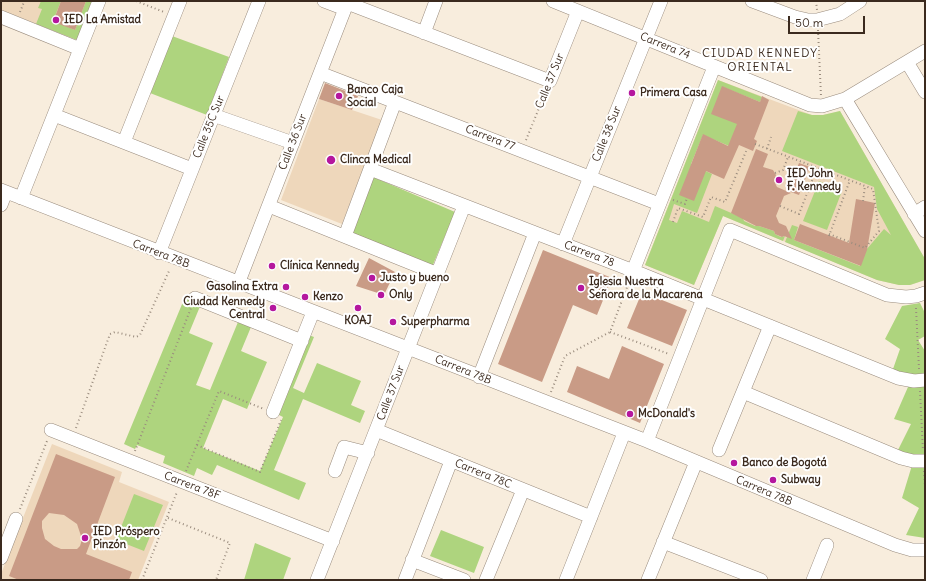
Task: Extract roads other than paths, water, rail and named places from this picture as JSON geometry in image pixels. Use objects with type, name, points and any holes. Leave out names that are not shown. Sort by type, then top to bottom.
[{"type":"street","points":[[21,198],[99,1]]},
{"type":"street","points":[[124,142],[180,1]]},
{"type":"street","name":"Calle 35C Sur","points":[[159,253],[258,1]]},
{"type":"street","points":[[324,1],[347,4],[424,33],[436,1]]},
{"type":"street","name":"Carrera 74","points":[[553,1],[795,100],[822,106],[845,99]]},
{"type":"street","name":"Calle 38 Sur","points":[[563,244],[661,1]]},
{"type":"street","points":[[752,1],[795,17],[817,20],[840,14],[860,1]]},
{"type":"street","name":"Calle 36 Sur","points":[[238,284],[347,4]]},
{"type":"street","name":"Calle 37 Sur","points":[[424,33],[550,81],[578,11]]},
{"type":"street","points":[[1,17],[80,49]]},
{"type":"street","points":[[925,51],[845,99],[920,211],[925,231]]},
{"type":"street","points":[[907,62],[925,92]]},
{"type":"street","points":[[633,271],[664,201],[714,67]]},
{"type":"street","name":"Carrera 77","points":[[320,73],[590,177],[664,201]]},
{"type":"street","points":[[345,236],[395,102]]},
{"type":"street","points":[[54,115],[192,169]]},
{"type":"street","points":[[213,116],[293,142]]},
{"type":"street","name":"Carrera 78","points":[[370,169],[633,271],[898,378],[922,380]]},
{"type":"street","points":[[1,205],[4,191]]},
{"type":"street","name":"Carrera 78B","points":[[4,191],[238,284],[624,432],[895,545],[912,550],[925,550]]},
{"type":"street","points":[[268,206],[438,274]]},
{"type":"street","name":"Calle 37 Sur","points":[[317,580],[464,206]]},
{"type":"street","points":[[646,441],[730,230],[882,293],[898,297],[920,295]]},
{"type":"street","points":[[480,377],[535,233]]},
{"type":"street","points":[[195,298],[302,341]]},
{"type":"street","points":[[278,414],[313,312]]},
{"type":"street","points":[[719,450],[770,326]]},
{"type":"street","points":[[743,392],[901,458],[913,461],[924,461]]},
{"type":"street","name":"Carrera 78F","points":[[51,430],[333,541]]},
{"type":"street","name":"Carrera 78C","points":[[376,430],[591,517]]},
{"type":"street","points":[[566,580],[624,432]]},
{"type":"street","points":[[336,471],[344,447],[368,453]]},
{"type":"street","points":[[404,580],[451,461]]},
{"type":"street","points":[[648,580],[696,462]]},
{"type":"street","points":[[486,580],[523,490]]},
{"type":"street","points":[[1,558],[16,519]]},
{"type":"street","points":[[663,542],[731,574],[761,580]]},
{"type":"street","points":[[813,580],[827,545]]},
{"type":"street","points":[[412,560],[464,580]]},
{"type":"place","name":"IED La Amistad","points":[[56,20]]},
{"type":"place","name":"Primera Casa","points":[[632,93]]},
{"type":"place","name":"Banco Caja Social","points":[[339,96]]},
{"type":"place","name":"Clinca Medical","points":[[331,160]]},
{"type":"place","name":"IED John F. Kennedy","points":[[779,180]]},
{"type":"place","name":"Clínica Kennedy","points":[[272,266]]},
{"type":"place","name":"Justo y bueno","points":[[372,278]]},
{"type":"place","name":"Gasolina Extra","points":[[286,287]]},
{"type":"place","name":"Iglesia Nuestra Señora de la Macarena","points":[[581,288]]},
{"type":"place","name":"Only","points":[[381,295]]},
{"type":"place","name":"Kenzo","points":[[305,297]]},
{"type":"place","name":"Ciudad Kennedy Central","points":[[273,308]]},
{"type":"place","name":"KOAJ","points":[[358,308]]},
{"type":"place","name":"Superpharma","points":[[393,322]]},
{"type":"place","name":"McDonald's","points":[[630,414]]},
{"type":"place","name":"Banco de Bogotá","points":[[734,463]]},
{"type":"place","name":"Subway","points":[[773,480]]},
{"type":"place","name":"IED Próspero Pinzón","points":[[85,538]]},
{"type":"district","name":"CIUDAD KENNEDY ORIENTAL","points":[[760,61]]}]
